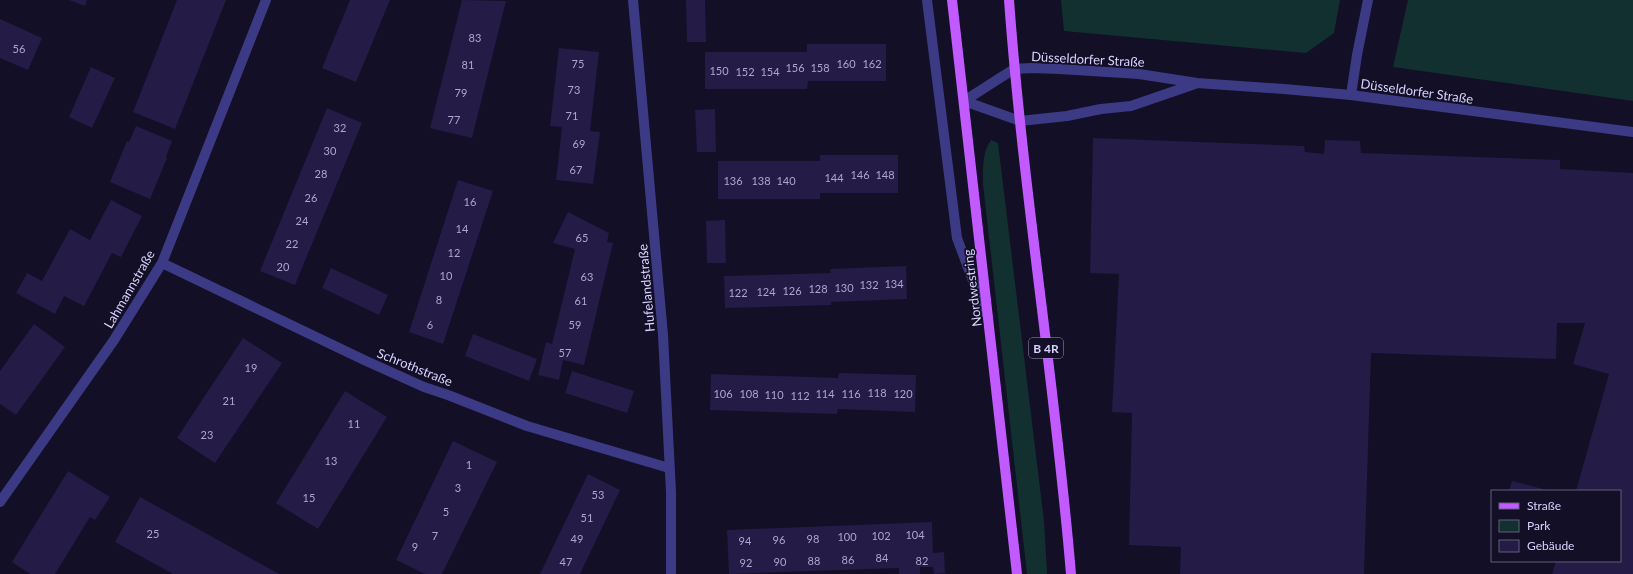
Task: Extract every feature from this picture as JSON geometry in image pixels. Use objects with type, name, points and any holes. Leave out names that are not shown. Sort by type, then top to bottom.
[{"type":"main road","name":"Nordwestring","points":[[952,0],[990,324],[1017,574]]},
{"type":"main road","name":"B 4R","points":[[1009,0],[1014,69],[1026,186],[1056,425],[1071,574]]},
{"type":"street","name":"Lahmannstraße","points":[[0,502],[114,340],[162,263],[266,0]]},
{"type":"street","name":"Hufelandstraße","points":[[634,0],[663,335],[670,468],[671,574]]},
{"type":"street","points":[[927,0],[957,238],[990,324]]},
{"type":"street","points":[[1351,95],[1368,0]]},
{"type":"street","name":"Düsseldorfer Straße","points":[[964,101],[1014,69],[1031,68],[1139,74],[1197,83],[1351,95],[1633,132]]},
{"type":"street","name":"Düsseldorfer Straße","points":[[964,101],[1020,122],[1067,116],[1101,108],[1131,106],[1197,83]]},
{"type":"street","name":"Schrothstraße","points":[[162,263],[357,357],[424,387],[527,426],[670,468]]},
{"type":"green space","points":[[1061,0],[1340,0],[1334,33],[1306,53],[1064,31]]},
{"type":"green space","points":[[1408,0],[1633,0],[1633,101],[1393,67]]},
{"type":"green space","points":[[991,140],[998,143],[1044,521],[1047,574],[1027,574],[983,184],[983,166],[985,155]]},
{"type":"building","points":[[69,0],[87,0],[85,6]]},
{"type":"building","points":[[177,0],[226,0],[175,129],[133,112]]},
{"type":"building","points":[[350,0],[390,0],[356,82],[322,68]]},
{"type":"building","points":[[462,0],[506,1],[472,138],[430,128]]},
{"type":"building","points":[[686,0],[705,0],[706,42],[687,42]]},
{"type":"building","points":[[0,19],[42,38],[28,70],[0,58]]},
{"type":"building","points":[[807,44],[886,44],[886,81],[808,81],[807,89],[705,89],[705,52],[807,52]]},
{"type":"building","points":[[559,48],[599,52],[590,131],[600,132],[593,184],[556,180],[562,127],[550,126]]},
{"type":"building","points":[[91,67],[115,78],[92,128],[69,117]]},
{"type":"building","points":[[327,108],[362,123],[295,285],[260,271]]},
{"type":"building","points":[[715,109],[716,152],[697,152],[695,110]]},
{"type":"building","points":[[136,126],[172,141],[166,157],[167,158],[150,199],[110,182],[127,141],[129,142]]},
{"type":"building","points":[[1093,138],[1304,146],[1305,152],[1324,154],[1325,140],[1360,141],[1361,153],[1560,160],[1560,169],[1633,173],[1633,574],[1552,574],[1556,562],[1621,562],[1621,490],[1576,490],[1609,374],[1573,364],[1585,323],[1557,323],[1556,359],[1371,353],[1364,574],[1180,574],[1181,547],[1129,545],[1132,413],[1112,412],[1119,274],[1090,273]]},
{"type":"building","points":[[820,155],[898,155],[898,193],[820,193],[820,199],[718,199],[718,161],[820,161]]},
{"type":"building","points":[[458,180],[493,191],[443,344],[409,332]]},
{"type":"building","points":[[111,200],[142,216],[121,257],[112,253],[84,306],[64,296],[55,314],[16,293],[27,273],[42,281],[70,229],[90,240]]},
{"type":"building","points":[[568,212],[609,233],[607,242],[613,243],[584,365],[563,360],[559,380],[538,375],[546,342],[552,344],[575,249],[553,243]]},
{"type":"building","points":[[725,220],[726,263],[707,263],[706,221]]},
{"type":"building","points":[[906,266],[907,299],[831,302],[831,305],[725,308],[724,276],[831,273],[830,269]]},
{"type":"building","points":[[331,268],[388,295],[379,315],[322,288]]},
{"type":"building","points":[[34,324],[65,347],[16,415],[0,404],[0,371]]},
{"type":"building","points":[[473,334],[537,359],[529,381],[465,356]]},
{"type":"building","points":[[243,338],[282,363],[215,463],[177,438]]},
{"type":"building","points":[[572,371],[634,391],[627,413],[565,393]]},
{"type":"building","points":[[839,373],[916,375],[915,412],[838,409],[837,414],[710,410],[711,374],[838,378]]},
{"type":"building","points":[[345,391],[387,417],[318,529],[276,503]]},
{"type":"building","points":[[453,441],[497,462],[442,574],[425,574],[396,560]]},
{"type":"building","points":[[68,471],[110,497],[95,520],[90,517],[55,574],[30,574],[12,562]]},
{"type":"building","points":[[588,474],[620,490],[580,574],[540,574]]},
{"type":"building","points":[[1512,481],[1543,489],[1543,490],[1509,490]]},
{"type":"building","points":[[140,497],[279,574],[173,574],[115,542]]},
{"type":"building","points":[[932,522],[933,553],[944,552],[945,573],[934,574],[933,567],[920,567],[920,574],[899,574],[899,568],[729,574],[727,530]]}]
